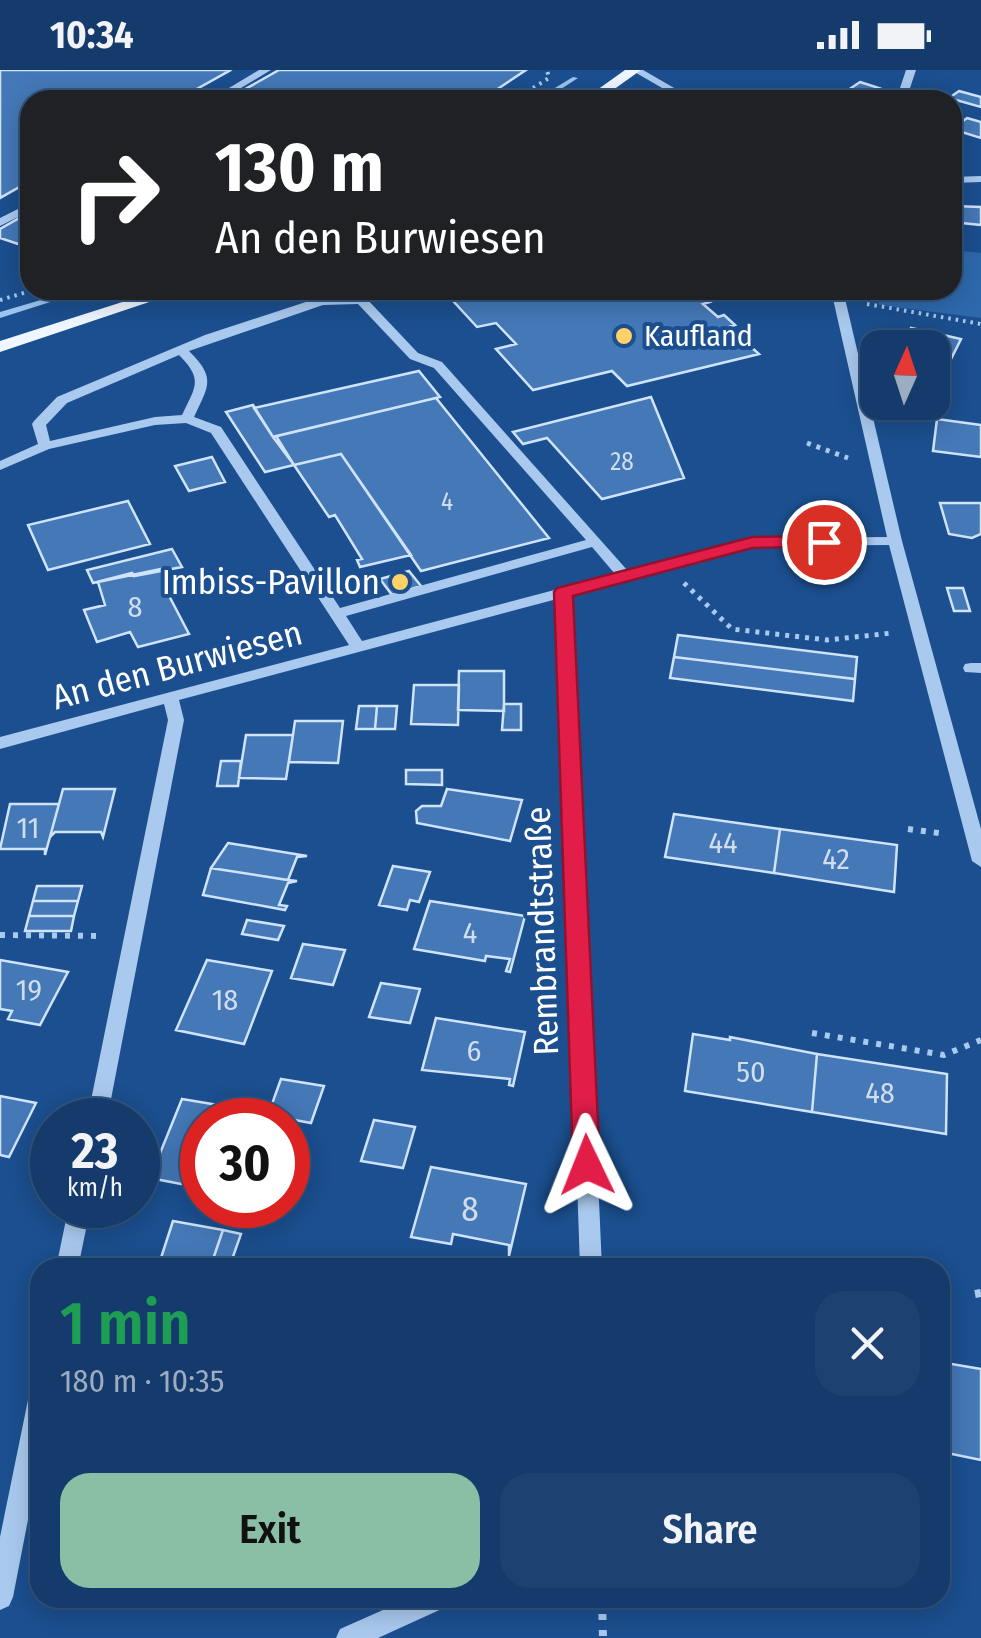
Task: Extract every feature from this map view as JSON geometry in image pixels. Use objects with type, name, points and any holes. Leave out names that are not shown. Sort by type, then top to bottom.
[{"type":"main road","points":[[605,90],[635,70]]},
{"type":"main road","points":[[0,347],[146,300]]},
{"type":"street","points":[[231,90],[266,70]]},
{"type":"street","points":[[635,70],[672,90]]},
{"type":"street","points":[[45,446],[38,424],[62,400],[181,350],[322,301],[361,300],[414,356],[438,365],[626,576]]},
{"type":"street","points":[[840,300],[895,541],[981,860]]},
{"type":"street","points":[[181,350],[199,368],[203,384],[199,400],[187,419]]},
{"type":"street","points":[[0,466],[45,446],[155,420],[187,419],[216,430],[358,647]]},
{"type":"street","name":"An den Burwiesen","points":[[2,737],[170,698],[752,542],[895,541]]},
{"type":"street","points":[[337,614],[596,542]]},
{"type":"street","name":"Rembrandtstraße","points":[[564,592],[591,1258]]},
{"type":"street","points":[[101,1098],[176,720],[170,698]]},
{"type":"street","points":[[69,1258],[75,1228]]},
{"type":"street","points":[[0,1598],[30,1450]]},
{"type":"street","points":[[349,1638],[415,1608]]},
{"type":"path","points":[[530,90],[549,78],[547,70]]},
{"type":"path","points":[[850,300],[981,324]]},
{"type":"path","points":[[807,443],[856,461],[877,462]]},
{"type":"path","points":[[664,565],[732,630],[826,640],[918,632]]},
{"type":"path","points":[[0,935],[134,936]]},
{"type":"path","points":[[812,1033],[944,1056],[981,1040]]},
{"type":"path","points":[[602,1608],[603,1638]]},
{"type":"shaded area","points":[[962,251],[981,253],[981,318],[879,305],[878,300],[962,300]]},
{"type":"building","points":[[0,70],[229,71],[195,90],[20,90],[20,187],[0,198]]},
{"type":"building","points":[[279,70],[526,70],[496,90],[244,90]]},
{"type":"building","points":[[860,82],[879,88],[876,90],[848,90]]},
{"type":"building","points":[[962,92],[981,97],[981,107],[962,102]]},
{"type":"building","points":[[967,118],[981,122],[981,138],[962,132],[962,122]]},
{"type":"building","points":[[962,206],[981,207],[981,225],[962,223]]},
{"type":"building","points":[[20,218],[20,245],[0,238],[0,229]]},
{"type":"building","name":"Kaufland","points":[[452,300],[708,300],[710,302],[703,304],[718,317],[724,315],[735,325],[729,327],[759,354],[627,386],[612,371],[533,390],[496,349],[516,344],[496,323],[477,327]]},
{"type":"building","points":[[950,337],[961,339],[950,361]]},
{"type":"building","points":[[419,371],[440,397],[273,437],[254,408]]},
{"type":"building","points":[[651,397],[684,478],[602,499],[547,438],[523,444],[513,432]]},
{"type":"building","points":[[436,398],[549,538],[421,571],[341,454],[294,465],[276,436]]},
{"type":"building","points":[[253,405],[294,465],[265,472],[226,412]]},
{"type":"building","points":[[937,420],[981,425],[981,457],[933,451]]},
{"type":"building","points":[[341,454],[411,555],[360,567],[357,560],[362,559],[335,515],[329,517],[294,465]]},
{"type":"building","points":[[212,457],[225,482],[189,491],[175,466]]},
{"type":"building","points":[[128,501],[150,544],[48,570],[28,525]]},
{"type":"building","points":[[940,503],[981,503],[981,534],[972,538],[949,534]]},
{"type":"building","points":[[172,549],[182,567],[93,583],[87,570]]},
{"type":"building","points":[[166,568],[175,585],[165,588],[189,634],[138,647],[130,632],[97,642],[84,610],[105,605],[98,582]]},
{"type":"building","name":"Imbiss-Pavillon","points":[[409,571],[421,586],[392,595],[380,579]]},
{"type":"building","points":[[947,588],[963,588],[970,611],[954,611]]},
{"type":"building","points":[[678,635],[857,657],[855,679],[674,657]]},
{"type":"building","points":[[674,657],[855,679],[853,701],[670,678]]},
{"type":"building","points":[[459,671],[504,671],[504,711],[458,710]]},
{"type":"building","points":[[414,685],[459,685],[458,725],[411,724]]},
{"type":"building","points":[[504,704],[521,704],[521,730],[502,730]]},
{"type":"building","points":[[359,706],[377,706],[375,729],[356,729]]},
{"type":"building","points":[[377,706],[397,706],[395,729],[375,729]]},
{"type":"building","points":[[295,721],[343,721],[338,763],[289,762]]},
{"type":"building","points":[[246,735],[293,735],[286,779],[239,778]]},
{"type":"building","points":[[221,761],[241,761],[238,786],[217,786]]},
{"type":"building","points":[[406,770],[442,770],[442,785],[406,784]]},
{"type":"building","points":[[63,789],[115,789],[103,837],[101,832],[55,832],[50,837]]},
{"type":"building","points":[[447,789],[522,800],[510,841],[417,823],[416,811],[422,806],[441,806]]},
{"type":"building","points":[[10,804],[59,804],[45,855],[45,849],[0,849]]},
{"type":"building","points":[[674,814],[780,829],[774,873],[665,857]]},
{"type":"building","points":[[780,829],[897,845],[894,892],[774,873]]},
{"type":"building","points":[[228,843],[307,856],[297,857],[288,880],[211,868]]},
{"type":"building","points":[[393,866],[430,872],[419,902],[410,900],[407,910],[379,905]]},
{"type":"building","points":[[211,868],[297,881],[288,883],[279,905],[287,906],[285,910],[203,895]]},
{"type":"building","points":[[37,886],[82,886],[78,901],[33,901]]},
{"type":"building","points":[[33,901],[78,901],[74,916],[29,916]]},
{"type":"building","points":[[430,901],[525,916],[510,972],[506,971],[510,959],[486,956],[485,961],[414,949]]},
{"type":"building","points":[[29,916],[74,916],[71,931],[25,931]]},
{"type":"building","points":[[247,920],[284,926],[278,940],[242,934]]},
{"type":"building","points":[[303,944],[345,950],[333,985],[291,978]]},
{"type":"building","points":[[0,960],[68,972],[40,1025],[8,1019],[12,1011],[0,1009]]},
{"type":"building","points":[[207,960],[272,971],[244,1044],[176,1030]]},
{"type":"building","points":[[381,983],[420,989],[410,1023],[369,1017]]},
{"type":"building","points":[[436,1018],[525,1032],[513,1086],[509,1085],[510,1079],[422,1070]]},
{"type":"building","points":[[693,1034],[817,1054],[812,1112],[685,1091]]},
{"type":"building","points":[[817,1054],[947,1074],[946,1134],[812,1112]]},
{"type":"building","points":[[281,1079],[324,1086],[311,1123],[310,1098],[274,1098]]},
{"type":"building","points":[[0,1096],[30,1102],[30,1115],[9,1157],[0,1155]]},
{"type":"building","points":[[180,1104],[180,1184],[160,1180],[160,1153]]},
{"type":"building","points":[[374,1120],[415,1127],[403,1168],[361,1161]]},
{"type":"building","points":[[431,1167],[526,1184],[509,1256],[509,1245],[453,1234],[451,1244],[411,1237]]},
{"type":"building","points":[[173,1221],[180,1222],[180,1228],[223,1230],[213,1258],[161,1258]]},
{"type":"building","points":[[223,1230],[241,1234],[233,1258],[213,1258]]},
{"type":"building","points":[[950,1364],[981,1369],[981,1460],[950,1454]]},
{"type":"waterway","points":[[555,90],[575,78]]},
{"type":"waterway","points":[[0,315],[50,300]]},
{"type":"place","name":"Kaufland","points":[[624,336]]},
{"type":"place","name":"Imbiss-Pavillon","points":[[400,582]]},
{"type":"route","points":[[587,1165],[564,592],[752,542],[824,542]]}]
